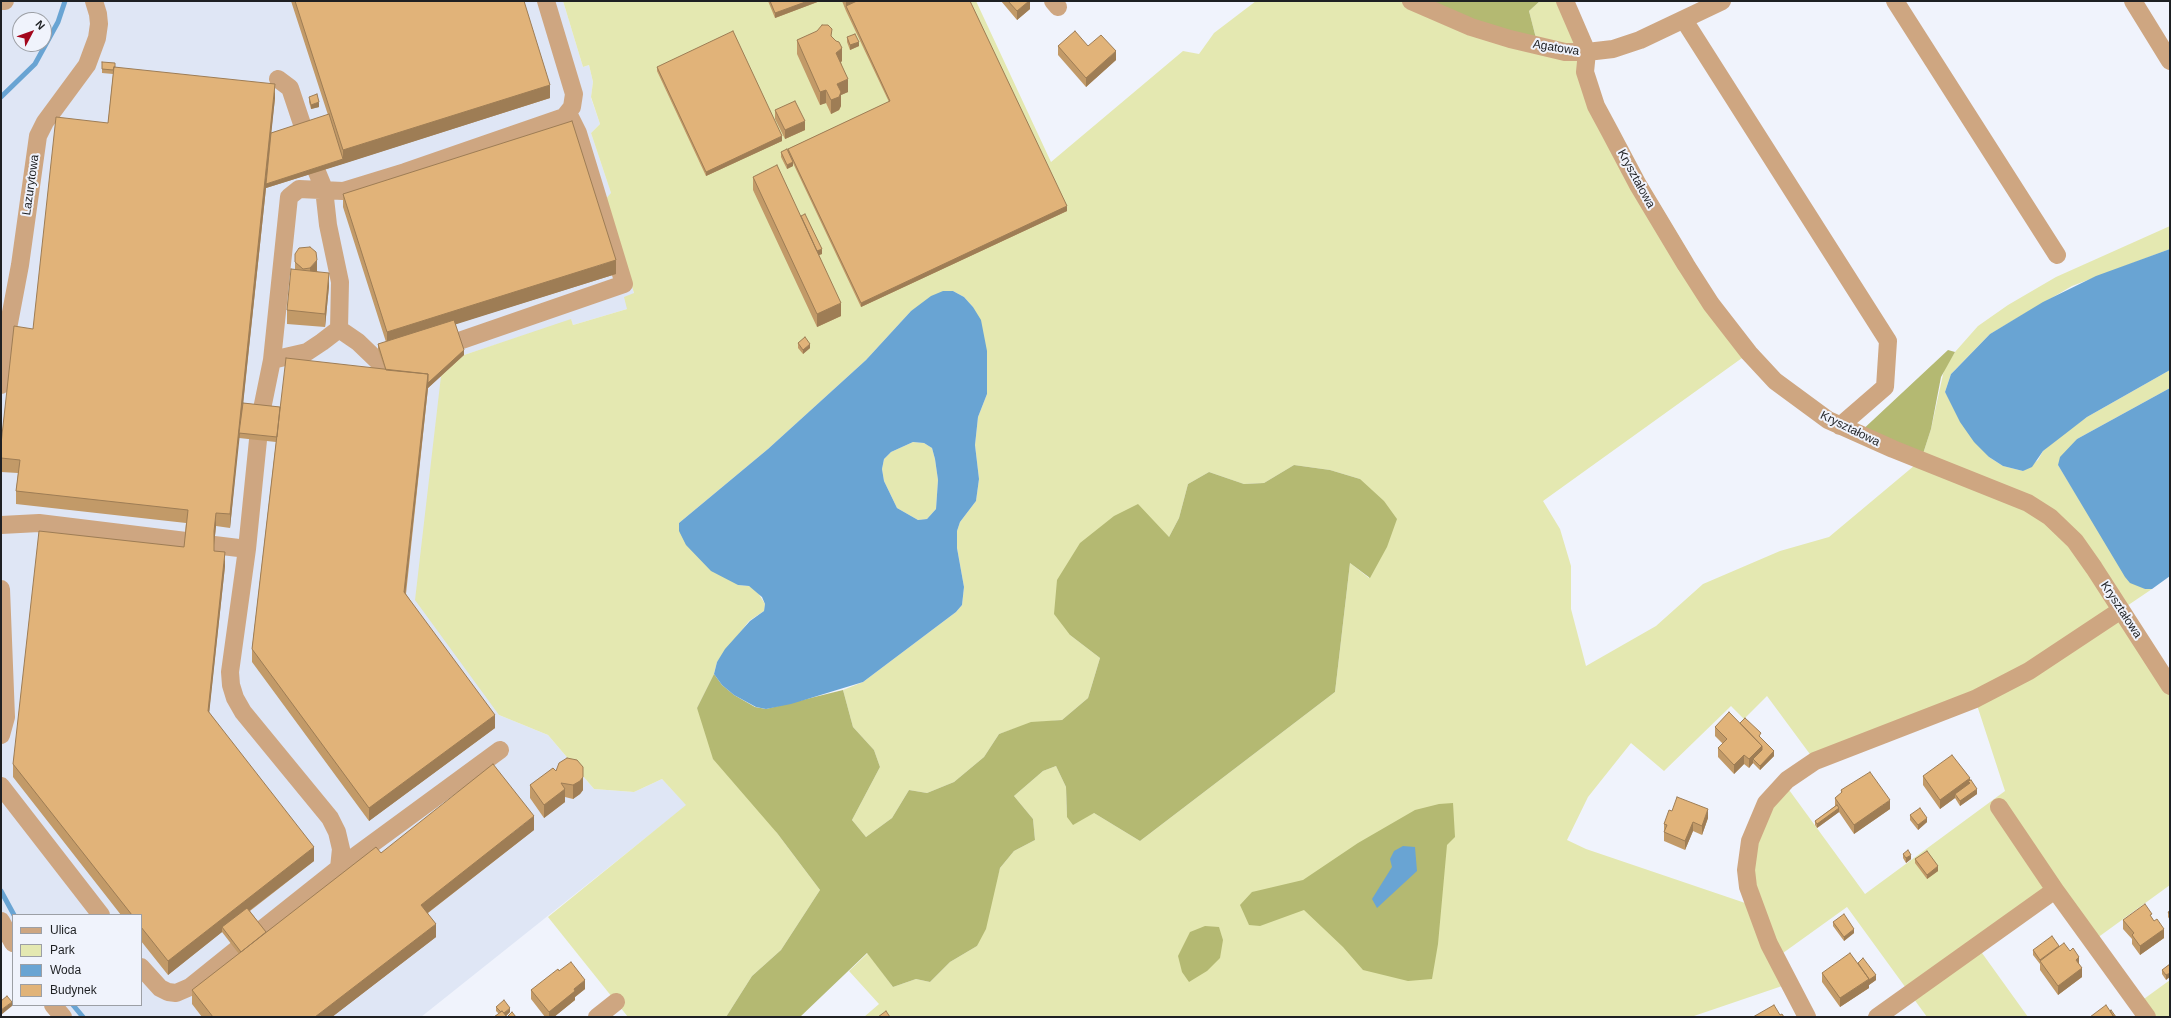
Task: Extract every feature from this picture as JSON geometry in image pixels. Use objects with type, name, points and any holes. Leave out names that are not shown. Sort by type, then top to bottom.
[{"type":"street","name":"Lazurytowa","points":[[1,385],[6,340],[20,265],[38,136],[44,122],[87,65],[97,38],[99,24],[94,1]]},
{"type":"street","points":[[262,409],[272,360],[289,197],[299,189],[343,191],[405,172],[559,120],[568,113],[572,106],[574,94],[546,1]]},
{"type":"street","name":"Agatowa","points":[[1411,1],[1471,27],[1510,39],[1565,52],[1587,52],[1613,49],[1627,45],[1684,20],[1722,1]]},
{"type":"street","points":[[1565,1],[1587,52]]},
{"type":"street","points":[[1896,1],[2057,255]]},
{"type":"street","points":[[2133,1],[2170,61]]},
{"type":"street","points":[[1684,20],[1888,341],[1885,387],[1840,426]]},
{"type":"street","name":"Kryształowa","points":[[1587,52],[1585,72],[1596,106],[1638,184],[1712,304],[1749,353],[1775,381],[1805,405],[1840,426],[1960,477],[2012,496],[2039,509],[2062,527],[2075,541],[2170,686]]},
{"type":"street","points":[[278,79],[290,88],[303,127]]},
{"type":"street","points":[[459,341],[624,284],[578,133],[568,113]]},
{"type":"street","points":[[272,360],[306,352],[322,342],[338,329],[340,282],[328,225],[324,190],[318,172]]},
{"type":"street","points":[[338,329],[358,342],[383,366]]},
{"type":"street","points":[[258,440],[247,549],[230,672],[231,685],[235,698],[243,712],[330,818],[337,832],[341,849],[339,868]]},
{"type":"street","points":[[1,525],[39,523],[186,541]]},
{"type":"street","points":[[214,545],[247,549]]},
{"type":"street","points":[[1,589],[6,717],[1,735]]},
{"type":"street","points":[[1808,1017],[1769,944],[1748,887],[1746,870],[1750,841],[1766,803],[1787,780],[1815,761],[1975,699],[2029,671],[2121,610]]},
{"type":"street","points":[[261,930],[339,868],[500,750]]},
{"type":"street","points":[[1,786],[100,914]]},
{"type":"street","points":[[1999,808],[2055,890],[2147,1017]]},
{"type":"street","points":[[1877,1017],[2055,890]]},
{"type":"street","points":[[142,968],[160,988],[176,993],[190,987],[236,950]]},
{"type":"street","points":[[598,1017],[616,1002]]},
{"type":"street","points":[[54,1006],[63,1017]]},
{"type":"shaded area","points":[[1,1],[563,1],[583,67],[589,65],[593,82],[591,98],[600,124],[591,133],[611,193],[634,294],[627,309],[573,325],[571,320],[464,355],[441,376],[499,715],[548,735],[594,789],[634,792],[662,779],[687,805],[421,1017],[63,1017],[54,1006],[142,1006],[142,914],[12,914],[12,941],[1,921]]},
{"type":"green space","points":[[563,1],[976,1],[1051,162],[1183,51],[1199,54],[1214,33],[1256,1],[1411,1],[1538,46],[1529,11],[1540,1],[1565,1],[1589,87],[1749,353],[1543,501],[1560,529],[1571,566],[1571,609],[1586,666],[1656,626],[1703,584],[1780,551],[1829,537],[1921,460],[1931,429],[1944,370],[1955,352],[1978,326],[2008,305],[2056,277],[2170,226],[2170,249],[2072,286],[1990,334],[1951,374],[1945,392],[1989,457],[2003,466],[2023,471],[2038,460],[2043,451],[2087,417],[2170,370],[2170,388],[2077,439],[2058,465],[2092,520],[2145,589],[2152,589],[2121,610],[2170,686],[2170,885],[2093,941],[2055,890],[1977,946],[2028,1017],[1927,1017],[1847,907],[1776,958],[1788,984],[1691,1017],[864,1017],[879,1004],[849,971],[868,953],[893,987],[916,979],[930,982],[950,962],[977,946],[1000,868],[1014,851],[1035,840],[1033,819],[1014,796],[1043,771],[1056,766],[1066,787],[1067,817],[1094,813],[1140,841],[1335,692],[1350,563],[1369,578],[1360,479],[1330,470],[1294,465],[1264,483],[1244,484],[1209,472],[1188,484],[1179,518],[1169,537],[1070,635],[1100,658],[1088,698],[1062,720],[1031,723],[999,734],[984,757],[954,782],[927,793],[909,790],[892,818],[866,837],[852,820],[880,767],[874,750],[853,727],[843,690],[863,682],[956,612],[962,605],[964,587],[957,548],[957,531],[960,522],[976,501],[979,479],[975,445],[978,417],[987,394],[973,307],[964,297],[953,291],[911,311],[866,360],[768,449],[679,523],[738,585],[749,586],[757,591],[765,604],[764,611],[749,621],[717,662],[714,674],[697,708],[777,833],[820,890],[781,950],[752,976],[726,1017],[628,1017],[548,917],[686,805],[662,779],[634,792],[594,789],[548,735],[499,715],[415,600],[441,376],[464,355],[571,319],[573,325],[627,309],[624,297],[634,293],[604,201],[611,193],[591,133],[600,124],[591,97],[593,82],[589,65],[583,67]],"holes":[[[1767,696],[1815,761],[1975,699],[2005,791],[1865,894],[1784,783],[1746,870],[1754,906],[1586,849],[1567,840],[1588,797],[1631,743],[1664,771],[1731,706],[1744,719]]]},
{"type":"green space","points":[[1411,1],[1540,1],[1529,11],[1538,46]]},
{"type":"green space","points":[[1948,350],[1955,352],[1941,377],[1931,429],[1921,460],[1858,434]]},
{"type":"green space","points":[[913,442],[924,443],[932,448],[935,459],[938,480],[936,509],[927,519],[918,520],[897,508],[884,481],[882,469],[884,459],[891,452]]},
{"type":"green space","points":[[1294,465],[1330,470],[1360,479],[1384,501],[1397,519],[1387,547],[1370,578],[1350,563],[1335,692],[1140,841],[1094,813],[1073,825],[1067,817],[1066,787],[1056,766],[1043,771],[1014,796],[1033,819],[1035,840],[1014,851],[1000,868],[986,929],[977,946],[950,962],[930,982],[916,979],[893,987],[867,953],[800,1017],[726,1017],[752,976],[781,950],[820,890],[777,833],[713,759],[697,708],[714,674],[722,685],[734,695],[755,707],[766,709],[843,690],[853,727],[874,750],[880,767],[852,820],[866,837],[892,818],[909,790],[927,793],[954,782],[984,757],[999,734],[1031,722],[1062,720],[1088,698],[1100,658],[1070,635],[1054,614],[1057,580],[1080,543],[1114,516],[1138,504],[1169,537],[1179,518],[1188,484],[1209,472],[1244,484],[1264,483]]},
{"type":"green space","points":[[1453,803],[1455,837],[1447,845],[1438,944],[1432,979],[1408,981],[1363,970],[1343,947],[1304,910],[1260,926],[1249,925],[1240,905],[1252,892],[1303,880],[1358,843],[1415,810],[1439,804]]},
{"type":"green space","points":[[1205,926],[1219,927],[1223,940],[1220,958],[1207,971],[1189,982],[1182,972],[1178,956],[1190,932]]},
{"type":"green space","points":[[2170,980],[2170,1017],[2147,1017],[2137,1004]]},
{"type":"water","points":[[2170,249],[2170,370],[2087,417],[2043,451],[2032,467],[2023,471],[2003,466],[1989,457],[1974,442],[1960,422],[1945,392],[1951,374],[1990,334],[2043,302],[2096,276]]},
{"type":"water","points":[[943,291],[953,291],[964,297],[973,307],[981,320],[987,351],[987,394],[978,417],[975,445],[979,479],[976,501],[960,522],[957,531],[957,548],[964,587],[962,605],[956,612],[863,682],[791,704],[766,709],[756,707],[734,695],[722,685],[714,674],[717,662],[725,649],[750,621],[764,611],[765,604],[762,597],[749,586],[738,585],[711,571],[686,545],[679,531],[679,523],[768,449],[866,360],[911,311],[931,296]],"holes":[[[913,442],[924,443],[932,448],[935,459],[938,480],[936,509],[927,519],[918,520],[897,508],[884,481],[882,469],[884,459],[891,452]]]},
{"type":"water","points":[[2170,388],[2170,576],[2152,589],[2145,589],[2130,583],[2125,577],[2058,465],[2060,457],[2077,439]]},
{"type":"water","points":[[1403,846],[1415,847],[1417,871],[1377,908],[1372,899],[1392,867],[1390,859],[1394,851]]},
{"type":"building","points":[[295,1],[524,1],[550,85],[343,150]]},
{"type":"building","points":[[770,1],[808,1],[775,13]]},
{"type":"building","points":[[857,1],[970,1],[1067,206],[861,303],[788,149],[890,101],[846,6]]},
{"type":"building","points":[[1008,1],[1029,1],[1017,11]]},
{"type":"building","points":[[822,25],[828,25],[832,29],[831,36],[839,42],[842,48],[836,53],[848,79],[837,84],[841,92],[839,97],[831,100],[826,90],[820,92],[797,40],[817,31]]},
{"type":"building","points":[[733,31],[782,136],[706,172],[657,67]]},
{"type":"building","points":[[1075,31],[1088,46],[1101,35],[1116,51],[1086,78],[1058,46]]},
{"type":"building","points":[[855,34],[859,42],[850,45],[847,37]]},
{"type":"building","points":[[102,62],[115,63],[115,67],[113,70],[102,69]]},
{"type":"building","points":[[114,67],[275,84],[230,514],[216,513],[214,531],[214,551],[225,552],[208,711],[314,847],[168,961],[142,928],[142,914],[131,914],[13,764],[39,531],[184,547],[188,510],[16,491],[20,460],[1,458],[1,444],[14,326],[33,329],[56,117],[108,123]]},
{"type":"building","points":[[317,94],[319,102],[311,105],[309,97]]},
{"type":"building","points":[[795,101],[805,121],[785,130],[775,110]]},
{"type":"building","points":[[329,114],[343,159],[266,184],[271,133]]},
{"type":"building","points":[[572,121],[616,260],[387,332],[343,194]]},
{"type":"building","points":[[787,149],[793,162],[787,165],[781,152]]},
{"type":"building","points":[[777,165],[841,303],[817,314],[753,177]]},
{"type":"building","points":[[805,214],[822,249],[817,251],[801,216]]},
{"type":"building","points":[[310,247],[316,252],[317,260],[310,268],[303,269],[295,262],[295,254],[299,248]]},
{"type":"building","points":[[291,269],[329,273],[325,314],[287,310]]},
{"type":"building","points":[[454,320],[464,350],[428,383],[428,374],[386,370],[378,344]]},
{"type":"building","points":[[805,337],[810,344],[803,350],[798,343]]},
{"type":"building","points":[[286,358],[428,374],[404,592],[495,715],[369,808],[252,649]]},
{"type":"building","points":[[243,403],[280,407],[277,437],[239,433]]},
{"type":"building","points":[[1729,712],[1762,746],[1749,759],[1744,755],[1734,765],[1718,748],[1727,739],[1715,727]]},
{"type":"building","points":[[1745,718],[1761,733],[1759,736],[1774,751],[1760,766],[1753,759],[1762,750],[1762,746],[1740,723]]},
{"type":"building","points":[[1952,755],[1970,778],[1940,800],[1923,776]]},
{"type":"building","points":[[567,758],[577,760],[583,767],[583,777],[580,781],[573,785],[561,783],[565,789],[544,805],[530,785],[553,768],[556,771],[559,763]]},
{"type":"building","points":[[493,764],[534,816],[421,905],[436,924],[315,1017],[213,1017],[192,990],[376,847],[381,853]]},
{"type":"building","points":[[1870,772],[1890,800],[1854,825],[1835,798],[1842,792],[1841,790]]},
{"type":"building","points":[[1971,780],[1977,789],[1960,801],[1955,794],[1970,783],[1968,781]]},
{"type":"building","points":[[1677,797],[1708,809],[1702,826],[1693,822],[1685,841],[1664,832],[1667,825],[1664,824],[1669,810],[1672,811]]},
{"type":"building","points":[[1837,805],[1839,808],[1817,824],[1815,821]]},
{"type":"building","points":[[1920,808],[1927,818],[1918,825],[1910,815]]},
{"type":"building","points":[[1908,850],[1911,855],[1906,858],[1903,854]]},
{"type":"building","points":[[1927,851],[1938,866],[1927,875],[1915,859]]},
{"type":"building","points":[[2145,904],[2152,914],[2150,915],[2154,921],[2157,919],[2164,929],[2140,946],[2132,935],[2134,933],[2123,920]]},
{"type":"building","points":[[247,908],[266,932],[241,952],[222,927]]},
{"type":"building","points":[[1844,914],[1854,929],[1844,937],[1833,922]]},
{"type":"building","points":[[2052,936],[2059,946],[2040,960],[2033,950]]},
{"type":"building","points":[[2064,943],[2070,951],[2073,948],[2079,957],[2076,960],[2082,968],[2058,986],[2040,961]]},
{"type":"building","points":[[1850,953],[1869,979],[1840,998],[1822,973]]},
{"type":"building","points":[[1863,958],[1876,975],[1869,980],[1858,963]]},
{"type":"building","points":[[571,962],[585,980],[574,989],[575,991],[549,1012],[531,990],[558,969],[559,971]]},
{"type":"building","points":[[2170,964],[2170,973],[2166,975],[2162,970]]},
{"type":"building","points":[[7,996],[12,1002],[1,1010],[1,1001]]},
{"type":"building","points":[[504,1000],[510,1008],[504,1013],[496,1007]]},
{"type":"building","points":[[1774,1005],[1780,1015],[1782,1014],[1784,1017],[1753,1017]]},
{"type":"building","points":[[2106,1005],[2114,1017],[2090,1017]]},
{"type":"building","points":[[2111,1010],[2116,1017],[2114,1017],[2110,1011]]},
{"type":"building","points":[[502,1011],[507,1017],[494,1017]]},
{"type":"building","points":[[886,1011],[890,1017],[878,1017]]},
{"type":"building","points":[[512,1012],[516,1017],[507,1017]]},
{"type":"waterway","points":[[1,97],[35,64],[58,22],[65,1]]},
{"type":"waterway","points":[[1,891],[13,914]]},
{"type":"waterway","points":[[74,1006],[83,1017]]}]
